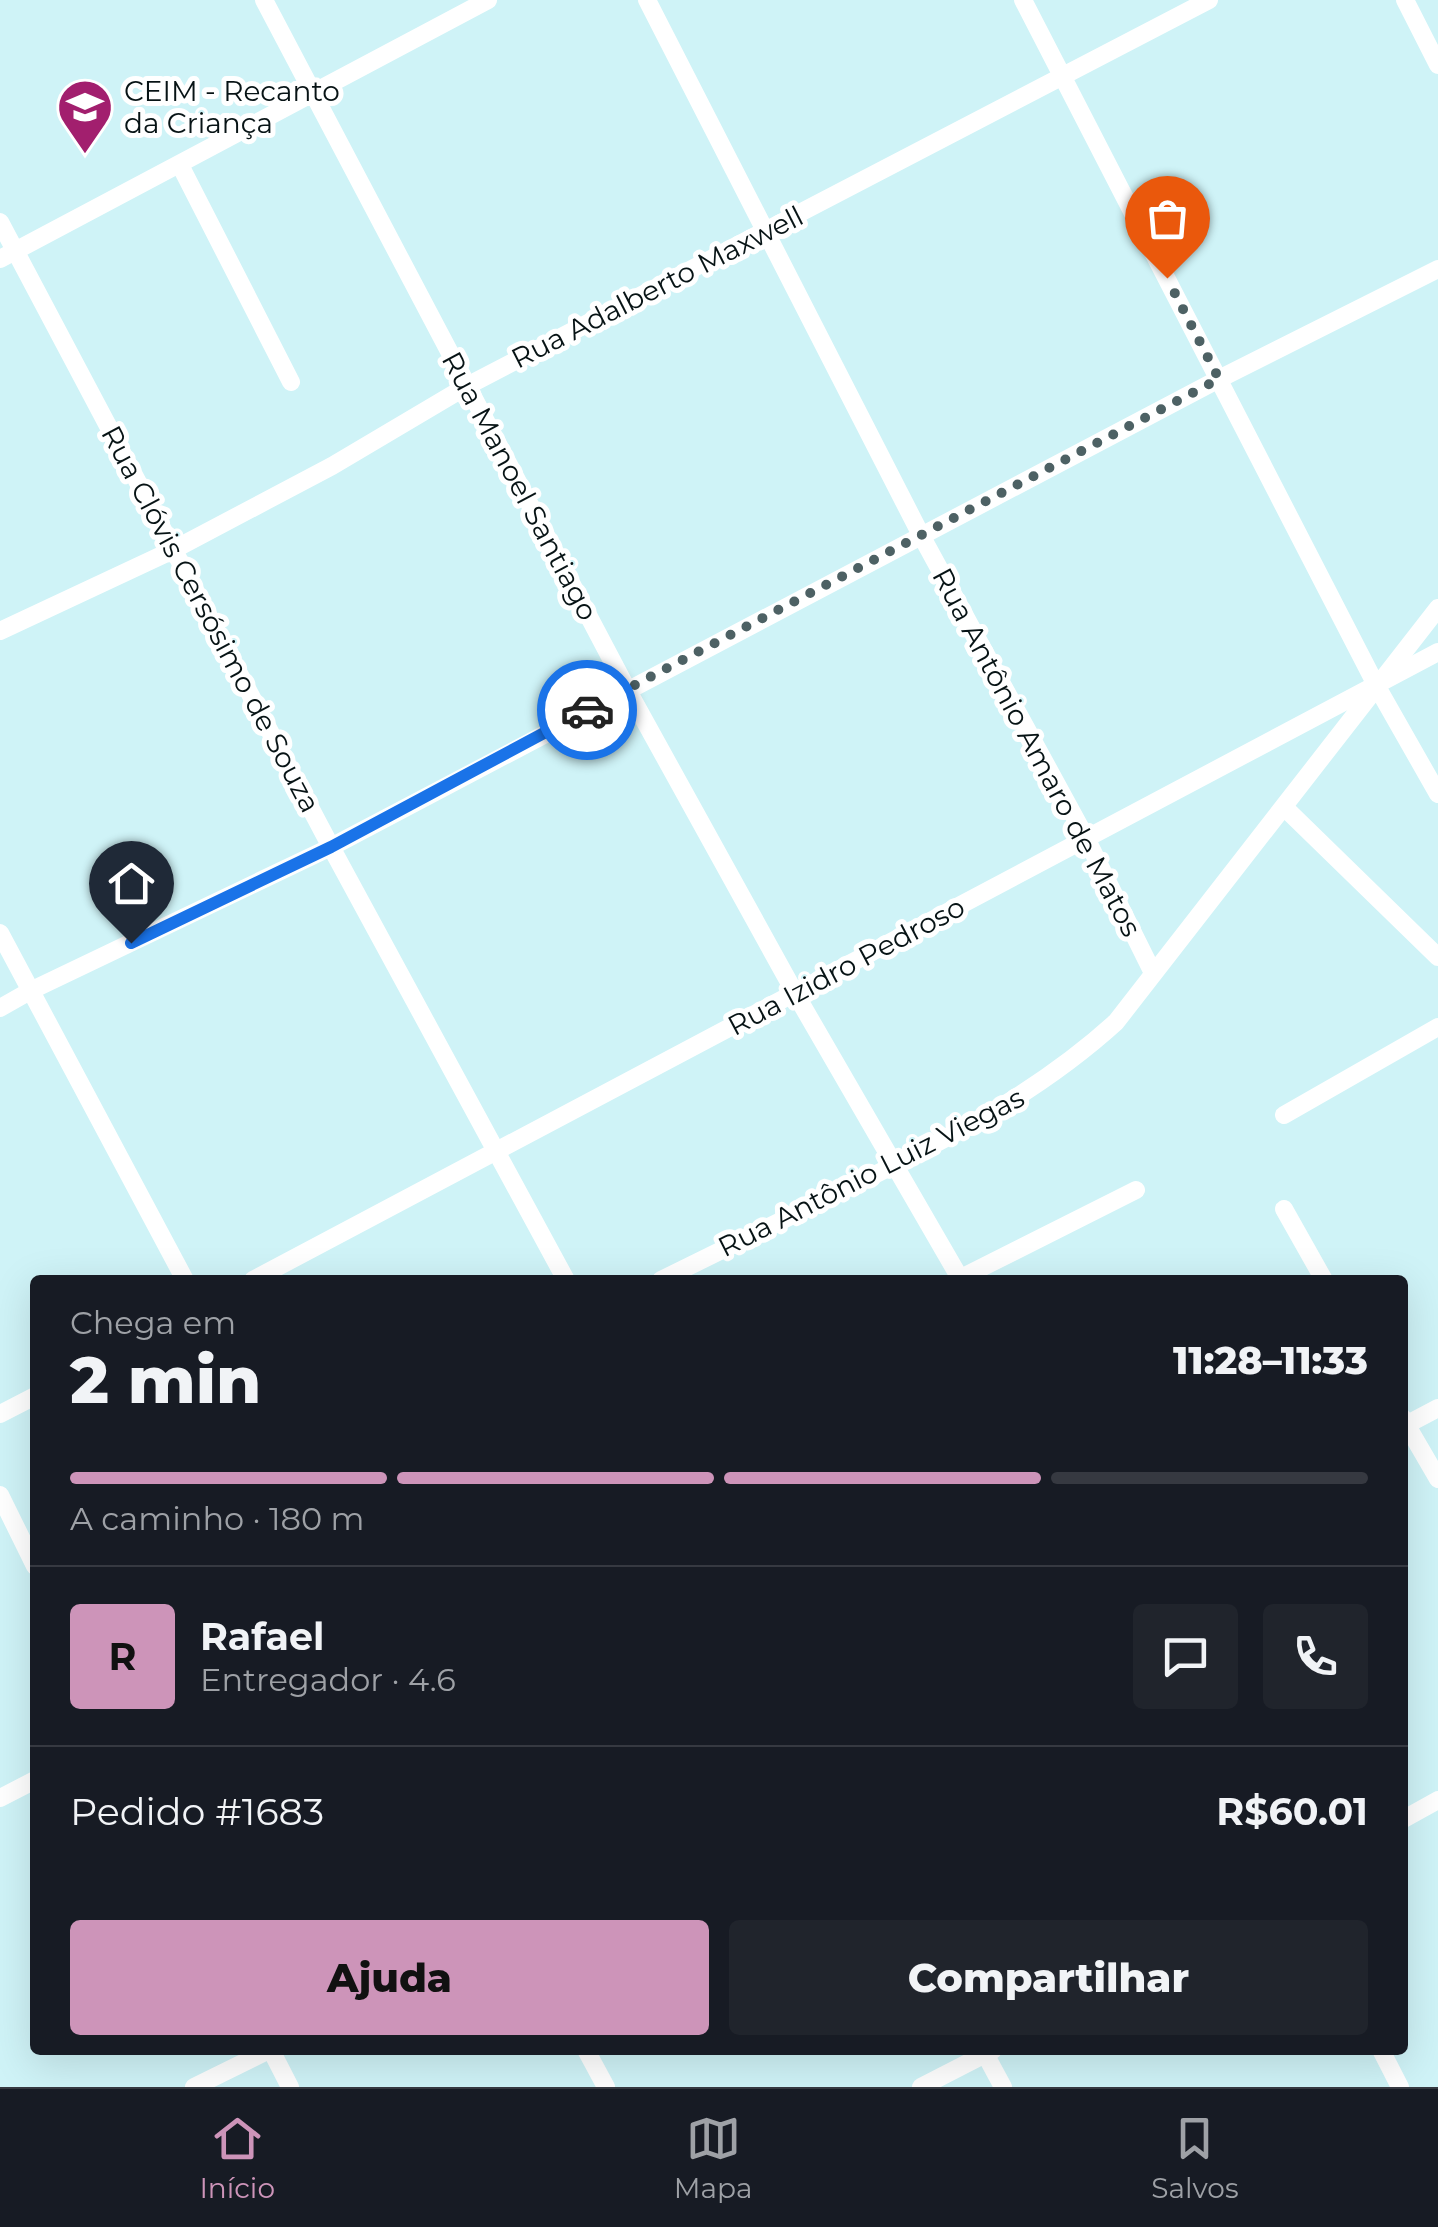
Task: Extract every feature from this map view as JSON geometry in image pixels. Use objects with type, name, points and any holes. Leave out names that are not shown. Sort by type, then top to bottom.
[{"type":"street","name":"Rua Manoel Santiago","points":[[264,0],[627,689],[957,1275]]},
{"type":"street","points":[[7,255],[488,0]]},
{"type":"street","name":"Rua Antônio Amaro de Matos","points":[[647,0],[922,537],[1086,838],[1152,971]]},
{"type":"street","points":[[1022,0],[1376,684],[1438,794]]},
{"type":"street","name":"Rua Adalberto Maxwell","points":[[0,632],[173,550],[332,466],[467,386],[1210,0]]},
{"type":"street","points":[[1405,0],[1438,65]]},
{"type":"street","points":[[180,166],[291,382]]},
{"type":"street","name":"Rua Clóvis Cersósimo de Souza","points":[[0,222],[7,255],[173,550],[563,1275]]},
{"type":"street","points":[[0,1008],[331,847],[1219,379],[1438,269]]},
{"type":"street","points":[[1376,684],[1438,608]]},
{"type":"street","name":"Rua Izidro Pedroso","points":[[262,1275],[1438,652]]},
{"type":"street","name":"Rua Antônio Luiz Viegas","points":[[671,1275],[1005,1107],[1074,1060],[1116,1022],[1376,684]]},
{"type":"street","points":[[1284,807],[1438,957]]},
{"type":"street","points":[[0,933],[182,1275]]},
{"type":"street","points":[[1284,1115],[1438,1027]]},
{"type":"street","points":[[967,1275],[1136,1190]]},
{"type":"street","points":[[1284,1210],[1321,1275]]},
{"type":"street","points":[[0,1414],[30,1399]]},
{"type":"street","points":[[1408,1421],[1438,1408]]},
{"type":"street","points":[[1408,1430],[1438,1479]]},
{"type":"street","points":[[0,1495],[30,1556]]},
{"type":"street","points":[[0,1798],[30,1783]]},
{"type":"street","points":[[1408,1817],[1438,1800]]},
{"type":"street","points":[[194,2087],[260,2055]]},
{"type":"street","points":[[273,2055],[290,2087]]},
{"type":"street","points":[[589,2055],[606,2087]]},
{"type":"street","points":[[921,2087],[980,2055]]},
{"type":"street","points":[[989,2055],[1002,2087]]},
{"type":"street","points":[[1384,2055],[1400,2087]]},
{"type":"way so far","points":[[587,710],[1219,379],[1167,278]]},
{"type":"place","name":"CEIM - Recanto da Criança","points":[[85,156]]},
{"type":"route","points":[[131,943],[331,847],[587,710]]}]
